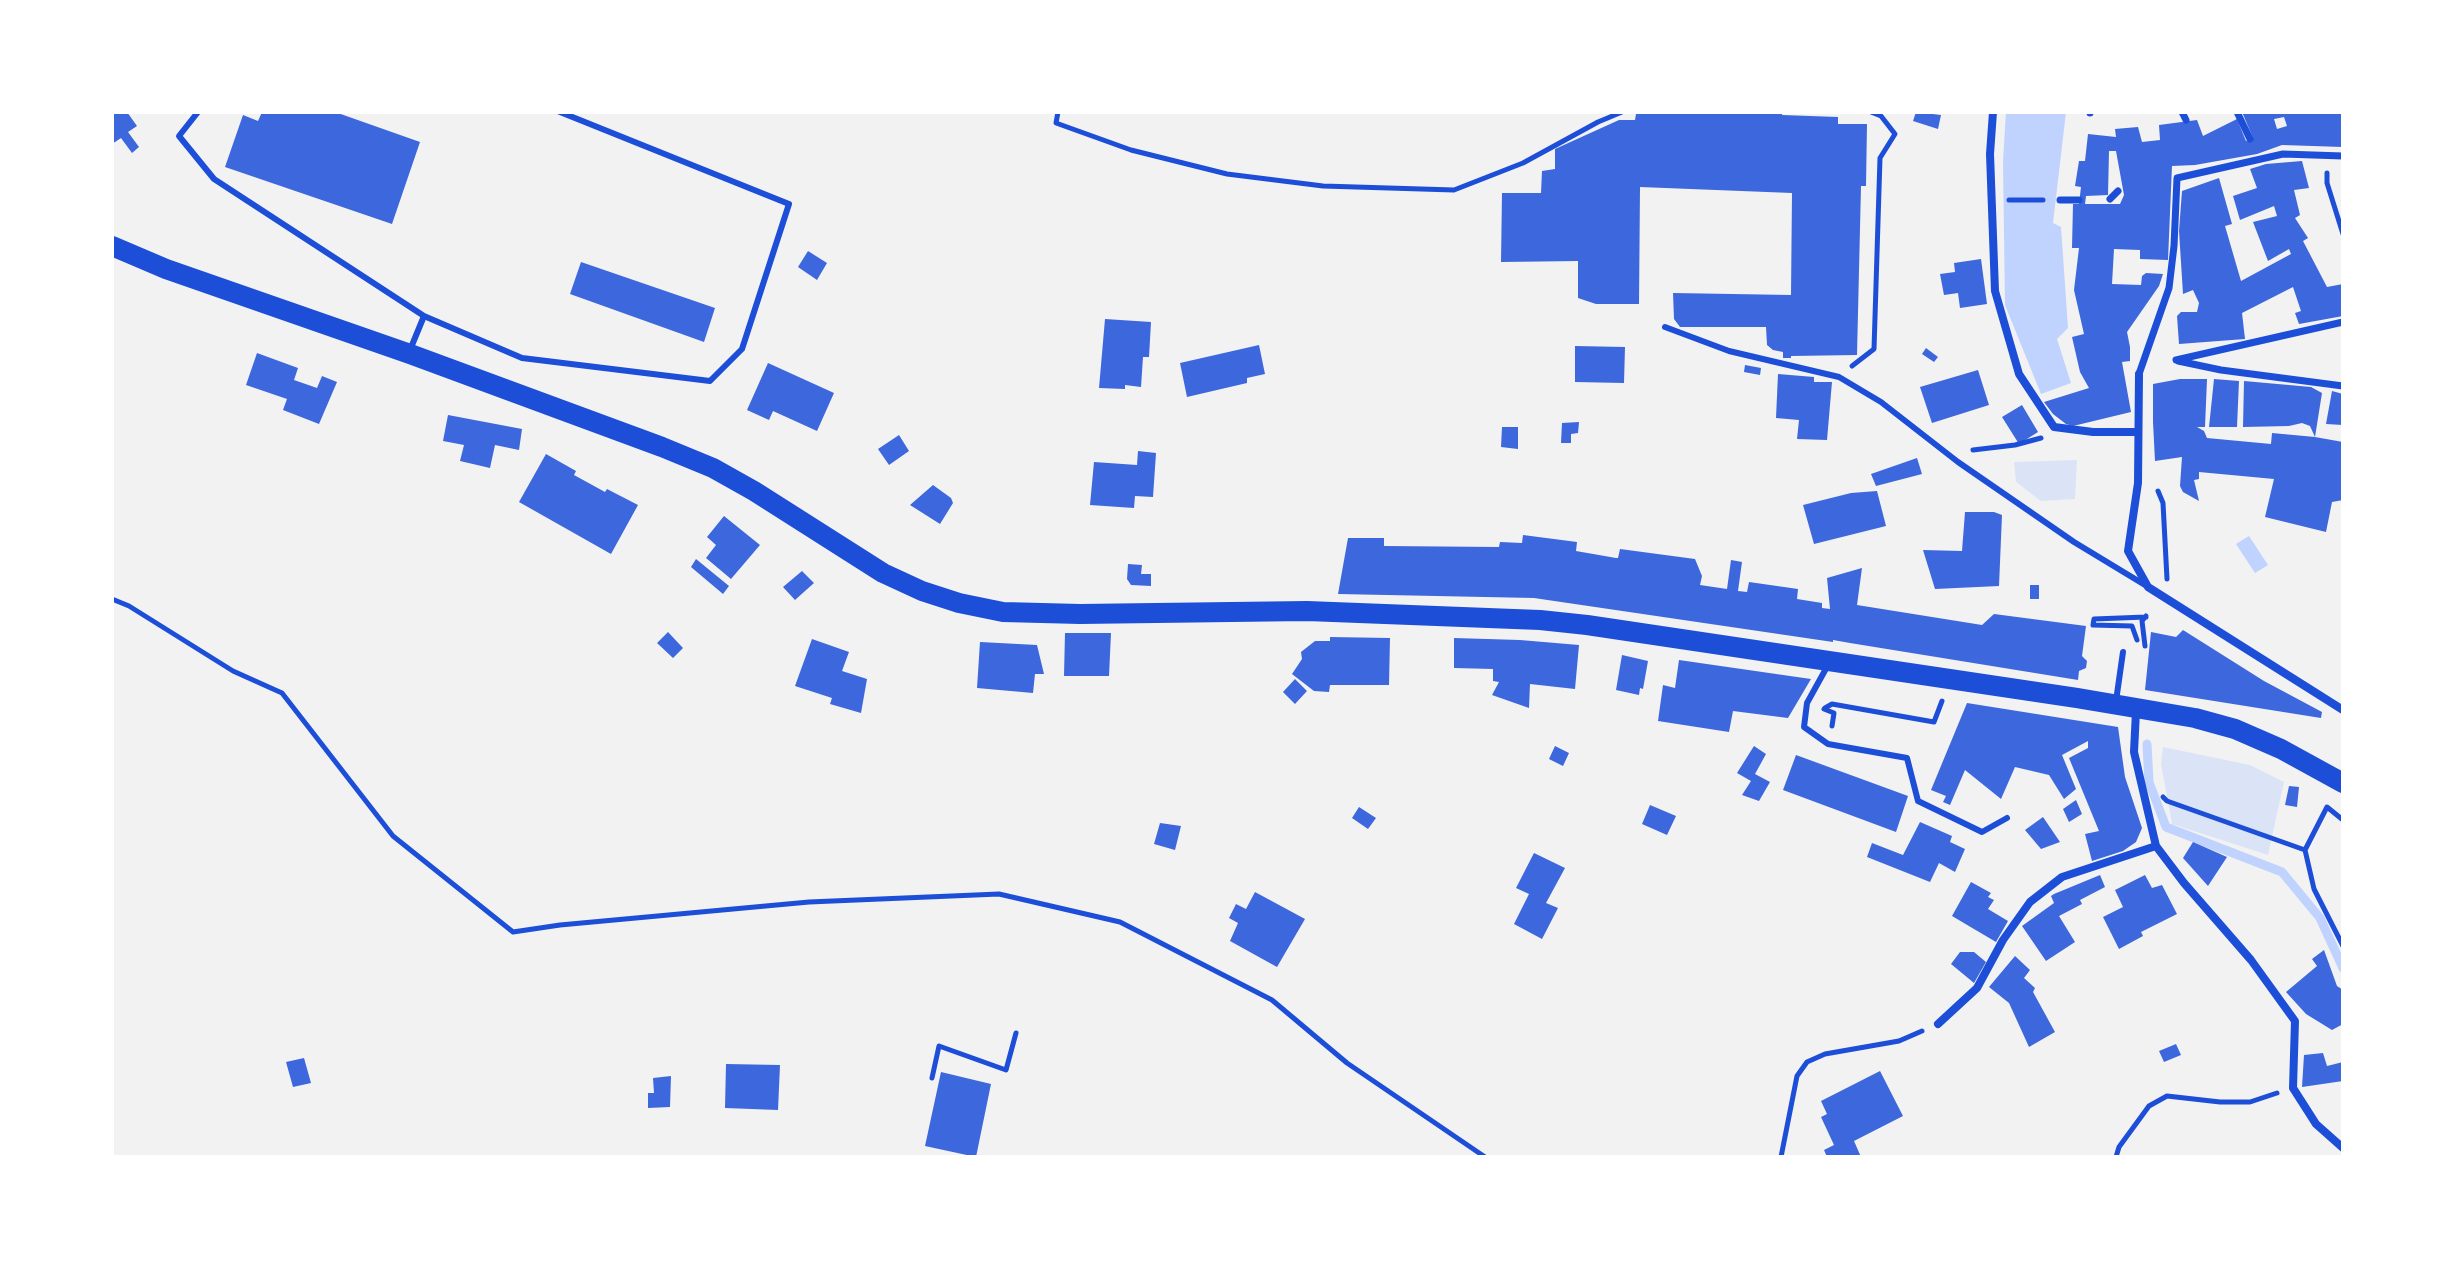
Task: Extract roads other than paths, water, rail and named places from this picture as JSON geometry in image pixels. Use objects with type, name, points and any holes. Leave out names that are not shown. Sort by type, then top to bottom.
[{"type":"main road","points":[[112,246],[166,269],[604,424],[713,468],[883,573],[922,591],[959,603],[1003,612],[1307,611],[1540,620],[1601,627],[2195,718],[2235,729],[2281,749],[2343,783]]},
{"type":"street","points":[[1993,112],[1990,154],[1995,291],[2019,374],[2054,427],[2093,432],[2138,432]]},
{"type":"street","points":[[2237,112],[2250,139]]},
{"type":"street","points":[[2343,156],[2283,154],[2258,157],[2177,178],[2169,288],[2139,374],[2138,483],[2128,551],[2148,587],[2343,710]]},
{"type":"street","points":[[2110,199],[2118,191]]},
{"type":"street","points":[[2060,200],[2079,200]]},
{"type":"street","points":[[2343,322],[2176,360],[2221,370],[2343,386]]},
{"type":"street","points":[[2137,709],[2134,752],[2156,846],[2251,960],[2295,1021],[2293,1088],[2316,1124],[2343,1148]]},
{"type":"street","points":[[1938,1024],[1977,988],[2003,940],[2030,902],[2062,877],[2156,846]]},
{"type":"lane","points":[[198,112],[179,136],[214,179],[424,316],[522,358],[710,381],[742,349],[789,204],[560,112]]},
{"type":"lane","points":[[408,353],[424,316]]},
{"type":"lane","points":[[1665,327],[1729,351],[1839,377],[1881,402],[1950,456],[2074,542],[2148,587]]},
{"type":"lane","points":[[2116,705],[2123,652]]},
{"type":"lane","points":[[1830,661],[1807,703],[1804,727],[1828,744],[1907,758],[1918,801],[1982,832],[2007,818]]},
{"type":"water","points":[[2006,112],[2066,112],[2053,223],[2061,227],[2068,328],[2057,339],[2071,383],[2041,394],[2005,305],[2003,161]]},
{"type":"water","points":[[2249,536],[2268,565],[2255,573],[2236,544]]},
{"type":"waterway","points":[[2147,744],[2149,782],[2166,827],[2282,872],[2320,918],[2343,968]]}]
